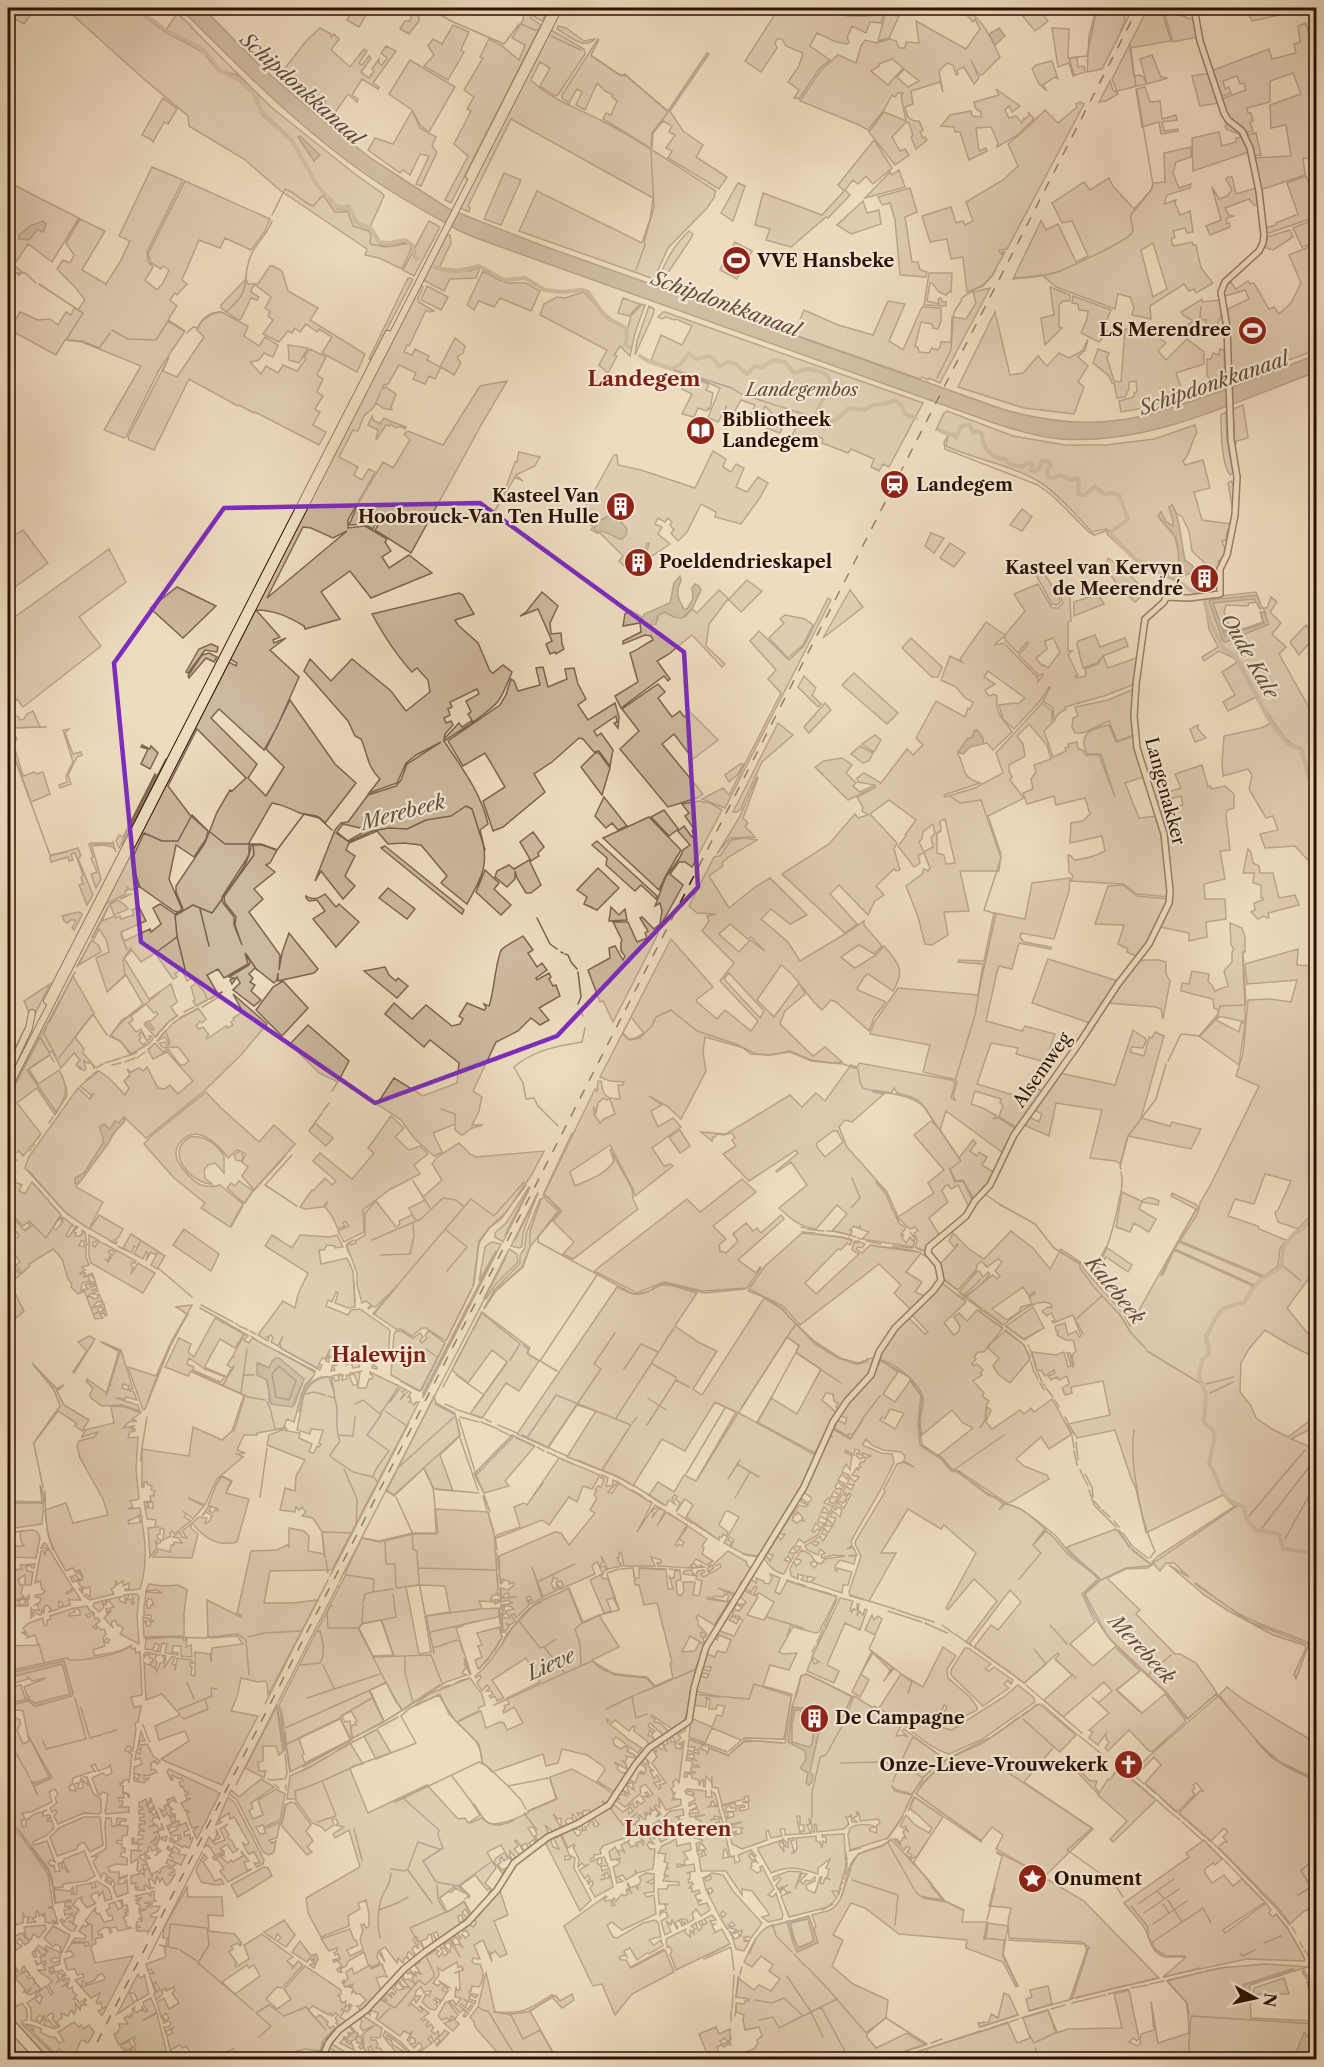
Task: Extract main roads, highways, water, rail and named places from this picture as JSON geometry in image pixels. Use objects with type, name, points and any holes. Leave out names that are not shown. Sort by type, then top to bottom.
[{"type":"highway","points":[[458,202],[554,8]]},
{"type":"highway","points":[[8,1088],[420,275],[559,8]]},
{"type":"highway","points":[[8,1077],[417,282]]},
{"type":"highway","points":[[8,1077],[29,1028],[32,1013]]},
{"type":"highway","points":[[8,2019],[45,2060]]},
{"type":"highway","points":[[8,2025],[40,2060]]},
{"type":"main road","name":"Langenakker","points":[[1139,958],[1155,934],[1170,898],[1164,834],[1138,752],[1134,721],[1135,691],[1144,621],[1164,602],[1166,597],[1189,598],[1220,594],[1220,569],[1228,552],[1236,510],[1237,474],[1231,440],[1226,324],[1221,288],[1259,251],[1263,246],[1264,236],[1258,183],[1250,148],[1242,131],[1226,117],[1200,41],[1194,8]]},
{"type":"main road","name":"Alsemweg","points":[[321,2060],[329,2042],[339,2030],[366,2010],[404,1969],[465,1926],[497,1890],[514,1863],[548,1837],[579,1823],[609,1805],[634,1765],[649,1748],[689,1721],[702,1656],[711,1636],[804,1487],[827,1435],[843,1406],[871,1375],[879,1352],[895,1328],[933,1291],[941,1280],[938,1266],[928,1253],[929,1247],[966,1216],[995,1177],[1014,1135],[1139,958]]},
{"type":"water","points":[[180,8],[203,8],[261,67],[331,127],[372,159],[449,209],[538,244],[1002,409],[1060,421],[1105,422],[1143,416],[1176,406],[1316,355],[1316,372],[1192,419],[1127,435],[1094,439],[1061,439],[1035,435],[994,423],[456,229],[381,185],[320,139],[271,97]]},
{"type":"water","points":[[999,28],[1005,36],[995,45],[989,34]]},
{"type":"water","points":[[300,136],[320,155],[314,161],[298,137]]},
{"type":"water","points":[[43,221],[46,224],[43,232],[37,230],[29,240],[19,239],[19,235],[30,226]]},
{"type":"water","points":[[1172,505],[1179,524],[1185,560],[1196,572],[1181,576],[1176,539],[1158,516],[1161,512],[1166,522],[1173,526],[1169,507]]},
{"type":"water","points":[[612,514],[627,529],[622,539],[604,532],[597,532],[594,529],[597,522]]},
{"type":"water","points":[[680,576],[678,595],[684,609],[687,609],[693,599],[692,588],[695,584],[701,590],[692,609],[682,618],[665,612],[658,615],[656,624],[647,625],[642,619],[644,614],[670,603],[674,583]]},
{"type":"water","points":[[1257,595],[1262,608],[1260,609],[1254,599],[1213,603],[1225,636],[1264,623],[1260,612],[1264,612],[1269,624],[1226,642],[1223,641],[1210,600]]},
{"type":"water","points":[[975,730],[983,738],[983,744],[970,747],[963,754],[958,752],[968,738],[972,738]]},
{"type":"water","points":[[124,1117],[125,1121],[112,1135],[80,1182],[75,1184],[75,1178],[84,1173],[103,1143],[100,1126],[104,1124],[110,1129],[115,1121],[119,1123]]},
{"type":"water","points":[[276,1358],[279,1358],[304,1379],[292,1407],[271,1404],[267,1380],[257,1375],[257,1363],[269,1368]]},
{"type":"water","points":[[64,1661],[72,1696],[37,1706],[29,1701],[8,1706],[8,1703],[29,1699],[35,1703],[70,1694],[62,1664],[8,1678],[8,1673]]},
{"type":"water","points":[[793,1707],[817,1710],[823,1714],[810,1772],[813,1775],[812,1782],[809,1785],[806,1783],[808,1773],[800,1768],[806,1759],[805,1751],[788,1742]],"holes":[[[795,1710],[820,1716],[818,1725],[814,1728],[812,1744],[809,1747],[792,1742]]]},
{"type":"water","points":[[29,1737],[52,1778],[34,1786],[38,1796],[31,1781],[35,1783],[49,1777]]},
{"type":"water","points":[[809,1916],[818,1942],[798,1952],[793,1943],[787,1921],[790,1921],[793,1938],[799,1948],[814,1940],[808,1919],[791,1921]]},
{"type":"water","points":[[1293,1969],[1294,1971],[1250,1985],[1250,1996],[1247,1996],[1243,1985]]},
{"type":"water","points":[[1304,2032],[1314,2042],[1311,2059],[1290,2059],[1298,2048]]},
{"type":"waterway","name":"Oude Kale","points":[[138,8],[167,31],[199,47],[212,59],[218,70],[240,80],[255,94],[261,112],[293,142],[317,185],[335,206],[350,209],[356,222],[372,229],[379,242],[390,243],[405,240],[413,246]]},
{"type":"waterway","points":[[428,8],[451,21],[504,44],[519,24]]},
{"type":"waterway","points":[[1074,75],[1069,58],[1087,56],[1097,8]]},
{"type":"waterway","points":[[1120,32],[1125,21],[1123,8]]},
{"type":"waterway","points":[[521,24],[538,30]]},
{"type":"waterway","points":[[551,36],[581,50]]},
{"type":"waterway","points":[[1130,44],[1136,86]]},
{"type":"waterway","points":[[591,56],[621,76],[625,74],[668,112],[652,133],[651,146]]},
{"type":"waterway","points":[[1014,277],[1031,277],[1060,271],[1110,247],[1132,233],[1131,215],[1153,185],[1137,90]]},
{"type":"waterway","points":[[636,270],[654,207],[651,151]]},
{"type":"waterway","points":[[272,215],[285,189],[313,206],[323,195],[335,212],[348,212],[353,226],[369,231],[370,244],[386,247],[410,243]]},
{"type":"waterway","points":[[226,312],[241,296],[248,262],[272,221]]},
{"type":"waterway","name":"Oude Kale","points":[[414,250],[415,257],[418,259]]},
{"type":"waterway","name":"Oude Kale","points":[[435,267],[452,271],[479,266],[504,280],[525,278],[545,290],[588,292],[601,311],[611,320],[626,328],[625,344],[629,347]]},
{"type":"waterway","points":[[961,299],[984,283],[996,270]]},
{"type":"waterway","points":[[8,273],[25,273],[36,283]]},
{"type":"waterway","points":[[39,284],[83,313],[66,340],[82,341],[99,348],[110,333]]},
{"type":"waterway","points":[[937,378],[951,350],[954,312],[962,300]]},
{"type":"waterway","points":[[187,333],[193,327],[198,328],[208,315],[216,312],[224,313]]},
{"type":"waterway","points":[[112,330],[128,339],[156,340],[168,321],[184,331]]},
{"type":"waterway","name":"Oude Kale","points":[[640,356],[672,369],[681,364],[689,353],[696,359],[709,356],[719,367],[727,362],[736,364],[747,374],[755,366],[761,368],[773,360],[785,362],[794,373],[808,369],[827,376],[828,389],[816,418],[835,421],[849,408],[864,410],[873,405],[895,400],[901,405],[905,414],[916,418]]},
{"type":"waterway","points":[[672,369],[816,418]]},
{"type":"waterway","name":"Oude Kale","points":[[939,430],[949,435],[953,434],[956,438],[961,426],[970,425],[973,433],[977,431],[982,434],[988,451],[995,457],[1005,459],[1009,464],[1022,467],[1031,463],[1033,465],[1030,470],[1035,472],[1042,461],[1048,461],[1051,465],[1047,471],[1048,477],[1054,478],[1059,475],[1071,480],[1077,478],[1078,493],[1081,495],[1085,495],[1095,486],[1104,494],[1119,495],[1128,519],[1110,533],[1135,559],[1175,578],[1190,590],[1202,594]]},
{"type":"waterway","points":[[949,435],[944,442],[945,449],[1038,485],[1053,496],[1089,532],[1094,535],[1106,531],[1110,533]]},
{"type":"waterway","name":"Oude Kale","points":[[1204,599],[1210,621],[1223,648],[1236,657],[1268,718],[1287,743],[1301,749],[1309,776],[1316,779]]},
{"type":"waterway","points":[[8,728],[46,727]]},
{"type":"waterway","points":[[8,732],[12,731]]},
{"type":"waterway","name":"Merebeek","points":[[8,740],[50,855],[66,852]]},
{"type":"waterway","points":[[122,845],[166,759]]},
{"type":"waterway","points":[[951,797],[960,803],[981,800],[1001,858],[984,910],[996,914],[975,1015],[955,1081]]},
{"type":"waterway","name":"Merebeek","points":[[336,833],[349,842],[372,831],[389,828],[407,829],[426,820],[451,816],[466,806],[472,809],[485,850]]},
{"type":"waterway","name":"Merebeek","points":[[210,832],[225,844],[261,844],[277,850],[304,814],[319,818],[332,830]]},
{"type":"waterway","name":"Merebeek","points":[[134,855],[144,833],[162,841],[178,841],[192,815],[207,830]]},
{"type":"waterway","name":"Merebeek","points":[[91,843],[112,843]]},
{"type":"waterway","points":[[176,915],[193,905],[212,913],[254,855],[253,844]]},
{"type":"waterway","points":[[175,892],[182,908]]},
{"type":"waterway","points":[[120,899],[131,894]]},
{"type":"waterway","points":[[110,904],[115,901]]},
{"type":"waterway","points":[[103,918],[108,907]]},
{"type":"waterway","points":[[200,909],[209,946]]},
{"type":"waterway","points":[[175,915],[177,936],[186,973]]},
{"type":"waterway","name":"Merebeek","points":[[537,918],[550,944],[557,949]]},
{"type":"waterway","points":[[92,938],[102,920]]},
{"type":"waterway","points":[[121,934],[127,950]]},
{"type":"waterway","points":[[158,951],[177,937]]},
{"type":"waterway","points":[[78,966],[90,943]]},
{"type":"waterway","points":[[108,991],[125,975],[123,960],[131,948]]},
{"type":"waterway","points":[[1168,1061],[1181,1034],[1200,1036],[1217,1018],[1220,1006],[1246,1005],[1243,952]]},
{"type":"waterway","points":[[246,954],[257,970]]},
{"type":"waterway","name":"Merebeek","points":[[565,954],[577,969]]},
{"type":"waterway","points":[[49,1023],[75,972]]},
{"type":"waterway","name":"Merebeek","points":[[578,972],[581,997],[578,1004]]},
{"type":"waterway","points":[[188,973],[205,993],[207,1000],[196,1006]]},
{"type":"waterway","points":[[141,1008],[160,992]]},
{"type":"waterway","points":[[210,999],[222,992]]},
{"type":"waterway","points":[[215,999],[222,996]]},
{"type":"waterway","points":[[202,1007],[214,1000]]},
{"type":"waterway","points":[[184,1012],[194,1007]]},
{"type":"waterway","points":[[136,1012],[140,1009]]},
{"type":"waterway","points":[[179,1018],[198,1009]]},
{"type":"waterway","name":"Kalebeek","points":[[623,1034],[629,1040],[640,1038],[652,1026],[656,1017],[671,1010],[697,1031],[739,1045],[751,1054],[767,1055],[790,1052],[812,1061],[843,1064],[858,1069],[863,1088],[910,1098],[924,1107],[961,1161],[950,1169],[955,1181],[963,1181],[973,1199]]},
{"type":"waterway","name":"Merebeek","points":[[581,1011],[583,1016]]},
{"type":"waterway","points":[[111,1035],[122,1020],[134,1013]]},
{"type":"waterway","points":[[58,1059],[93,1014],[107,1035]]},
{"type":"waterway","points":[[169,1022],[178,1015]]},
{"type":"waterway","points":[[174,1023],[177,1020]]},
{"type":"waterway","points":[[161,1031],[168,1023]]},
{"type":"waterway","points":[[47,1026],[44,1034],[56,1056]]},
{"type":"waterway","points":[[20,1038],[25,1028]]},
{"type":"waterway","name":"Merebeek","points":[[558,1126],[538,1106],[534,1098],[526,1099],[523,1083],[514,1067],[538,1053],[582,1042],[585,1028]]},
{"type":"waterway","points":[[157,1041],[166,1030]]},
{"type":"waterway","points":[[166,1032],[170,1043]]},
{"type":"waterway","points":[[156,1037],[159,1033]]},
{"type":"waterway","points":[[109,1036],[120,1041],[131,1055],[137,1052]]},
{"type":"waterway","points":[[8,1099],[40,1037],[49,1052]]},
{"type":"waterway","points":[[8,1063],[19,1040]]},
{"type":"waterway","points":[[8,1046],[10,1052]]},
{"type":"waterway","points":[[137,1058],[145,1052]]},
{"type":"waterway","points":[[49,1055],[27,1070],[56,1112],[67,1096],[66,1086]]},
{"type":"waterway","points":[[50,1055],[54,1062]]},
{"type":"waterway","points":[[123,1057],[131,1055]]},
{"type":"waterway","points":[[105,1063],[121,1058]]},
{"type":"waterway","points":[[125,1062],[135,1058]]},
{"type":"waterway","points":[[112,1065],[121,1063]]},
{"type":"waterway","points":[[96,1068],[103,1064]]},
{"type":"waterway","points":[[1121,1169],[1128,1136],[1156,1099],[1166,1064]]},
{"type":"waterway","points":[[93,1074],[98,1071]]},
{"type":"waterway","points":[[86,1080],[91,1076]]},
{"type":"waterway","points":[[332,1091],[337,1083]]},
{"type":"waterway","points":[[323,1111],[329,1103]]},
{"type":"waterway","points":[[441,1109],[455,1114],[455,1122]]},
{"type":"waterway","points":[[309,1131],[322,1113]]},
{"type":"waterway","points":[[49,1123],[53,1117]]},
{"type":"waterway","name":"Merebeek","points":[[572,1133],[543,1195],[548,1197],[560,1211],[538,1237],[538,1242],[633,1294],[648,1292],[660,1284],[671,1284],[704,1293],[745,1289]]},
{"type":"waterway","points":[[292,1155],[265,1185],[297,1206]]},
{"type":"waterway","points":[[280,1162],[285,1156]]},
{"type":"waterway","points":[[8,1165],[17,1160]]},
{"type":"waterway","points":[[254,1190],[279,1163]]},
{"type":"waterway","points":[[8,1172],[15,1167]]},
{"type":"waterway","points":[[28,1170],[65,1212]]},
{"type":"waterway","points":[[8,1186],[16,1171]]},
{"type":"waterway","points":[[1097,1284],[1102,1276],[1096,1270],[1110,1239],[1118,1206],[1122,1185],[1121,1172]]},
{"type":"waterway","points":[[851,1208],[860,1198],[852,1178]]},
{"type":"waterway","points":[[413,1181],[430,1208]]},
{"type":"waterway","points":[[372,1240],[421,1219],[443,1198],[456,1200],[464,1207],[471,1199],[494,1216],[524,1182]]},
{"type":"waterway","points":[[876,1182],[886,1194],[893,1211]]},
{"type":"waterway","points":[[34,1184],[43,1194]]},
{"type":"waterway","points":[[474,1285],[479,1243],[489,1228],[501,1219],[526,1185]]},
{"type":"waterway","points":[[505,1235],[529,1188]]},
{"type":"waterway","points":[[245,1203],[253,1191]]},
{"type":"waterway","points":[[515,1240],[538,1194]]},
{"type":"waterway","name":"Kalebeek","points":[[985,1194],[1035,1224],[1054,1248],[1080,1264],[1080,1268],[1094,1287],[1120,1315],[1131,1333],[1146,1349]]},
{"type":"waterway","points":[[44,1196],[49,1200]]},
{"type":"waterway","points":[[484,1308],[495,1291],[522,1267],[530,1247],[530,1232],[541,1199]]},
{"type":"waterway","points":[[50,1203],[59,1212]]},
{"type":"waterway","points":[[231,1227],[243,1206]]},
{"type":"waterway","points":[[373,1314],[464,1207]]},
{"type":"waterway","name":"Oude Kale","points":[[1316,1211],[1303,1228],[1286,1243],[1281,1267],[1258,1282],[1244,1302],[1227,1307],[1219,1313],[1206,1336],[1209,1354],[1202,1360],[1199,1376],[1206,1395],[1204,1422],[1212,1429],[1215,1436],[1209,1464],[1223,1493],[1231,1501],[1244,1507],[1246,1518],[1256,1530],[1279,1534],[1283,1548],[1314,1553],[1316,1556]]},
{"type":"waterway","points":[[894,1212],[899,1223]]},
{"type":"waterway","points":[[411,1213],[416,1220]]},
{"type":"waterway","points":[[67,1214],[86,1227]]},
{"type":"waterway","points":[[29,1221],[46,1238],[61,1215]]},
{"type":"waterway","points":[[380,1255],[410,1254],[414,1236],[413,1223]]},
{"type":"waterway","points":[[25,1231],[32,1226]]},
{"type":"waterway","points":[[801,1227],[805,1228]]},
{"type":"waterway","points":[[807,1229],[813,1230]]},
{"type":"waterway","points":[[446,1230],[467,1247],[447,1271]]},
{"type":"waterway","points":[[814,1230],[824,1231]]},
{"type":"waterway","points":[[833,1231],[846,1234]]},
{"type":"waterway","points":[[802,1232],[815,1233]]},
{"type":"waterway","points":[[817,1234],[846,1238]]},
{"type":"waterway","points":[[852,1236],[856,1237]]},
{"type":"waterway","points":[[848,1238],[852,1240]]},
{"type":"waterway","points":[[346,1247],[354,1240]]},
{"type":"waterway","points":[[110,1241],[116,1244]]},
{"type":"waterway","points":[[866,1241],[881,1244]]},
{"type":"waterway","points":[[871,1245],[880,1247]]},
{"type":"waterway","points":[[118,1246],[123,1249]]},
{"type":"waterway","points":[[893,1246],[913,1248]]},
{"type":"waterway","points":[[882,1247],[918,1252]]},
{"type":"waterway","points":[[916,1248],[926,1250]]},
{"type":"waterway","points":[[347,1249],[350,1255]]},
{"type":"waterway","points":[[424,1394],[496,1252]]},
{"type":"waterway","points":[[922,1254],[929,1258]]},
{"type":"waterway","points":[[397,1469],[506,1257]]},
{"type":"waterway","points":[[1282,1265],[1301,1281]]},
{"type":"waterway","points":[[158,1268],[177,1284]]},
{"type":"waterway","points":[[942,1274],[945,1281],[957,1290]]},
{"type":"waterway","points":[[540,1361],[597,1275]]},
{"type":"waterway","points":[[964,1295],[981,1279]]},
{"type":"waterway","points":[[354,1281],[355,1303]]},
{"type":"waterway","points":[[943,1284],[965,1300]]},
{"type":"waterway","points":[[178,1285],[192,1297]]},
{"type":"waterway","points":[[447,1339],[472,1289]]},
{"type":"waterway","name":"Merebeek","points":[[748,1291],[764,1297],[783,1309],[814,1341],[840,1358],[858,1363],[867,1360]]},
{"type":"waterway","points":[[960,1292],[965,1296]]},
{"type":"waterway","points":[[1076,1319],[1102,1296]]},
{"type":"waterway","points":[[967,1297],[982,1309]]},
{"type":"waterway","points":[[201,1305],[233,1322]]},
{"type":"waterway","points":[[200,1308],[229,1324]]},
{"type":"waterway","points":[[979,1310],[984,1315]]},
{"type":"waterway","points":[[984,1310],[1001,1323]]},
{"type":"waterway","points":[[473,1330],[482,1312]]},
{"type":"waterway","points":[[178,1330],[188,1314]]},
{"type":"waterway","points":[[483,1314],[520,1344],[510,1360]]},
{"type":"waterway","points":[[986,1316],[996,1324]]},
{"type":"waterway","points":[[1077,1322],[1083,1334]]},
{"type":"waterway","points":[[796,1324],[787,1337],[799,1345],[796,1353],[841,1383]]},
{"type":"waterway","points":[[230,1325],[241,1331]]},
{"type":"waterway","points":[[998,1325],[1003,1329]]},
{"type":"waterway","points":[[239,1326],[248,1330]]},
{"type":"waterway","points":[[1005,1326],[1024,1340],[1038,1331]]},
{"type":"waterway","points":[[616,1418],[674,1328]]},
{"type":"waterway","points":[[250,1331],[256,1334]]},
{"type":"waterway","points":[[1005,1331],[1023,1344]]},
{"type":"waterway","points":[[168,1349],[177,1332]]},
{"type":"waterway","points":[[557,1452],[548,1447],[601,1369],[594,1364],[615,1333]]},
{"type":"waterway","points":[[251,1336],[255,1339]]},
{"type":"waterway","points":[[443,1387],[469,1337]]},
{"type":"waterway","points":[[742,1407],[787,1337]]},
{"type":"waterway","points":[[101,1342],[119,1351],[106,1395]]},
{"type":"waterway","points":[[404,1383],[419,1391],[422,1390],[445,1344]]},
{"type":"waterway","points":[[624,1369],[641,1344],[658,1352]]},
{"type":"waterway","points":[[523,1345],[528,1349],[528,1354],[557,1371]]},
{"type":"waterway","points":[[1024,1345],[1030,1357]]},
{"type":"waterway","points":[[279,1347],[298,1358]]},
{"type":"waterway","points":[[241,1393],[247,1349]]},
{"type":"waterway","points":[[426,1349],[437,1357]]},
{"type":"waterway","points":[[1030,1349],[1037,1371]]},
{"type":"waterway","points":[[163,1360],[168,1350]]},
{"type":"waterway","points":[[277,1351],[315,1372]]},
{"type":"waterway","name":"Kalebeek","points":[[1147,1351],[1203,1385]]},
{"type":"waterway","points":[[758,1422],[795,1354]]},
{"type":"waterway","points":[[391,1362],[392,1357]]},
{"type":"waterway","points":[[300,1359],[320,1370]]},
{"type":"waterway","name":"Merebeek","points":[[880,1360],[909,1377],[922,1397],[919,1423],[922,1445],[942,1458],[951,1469],[959,1471],[987,1493],[1004,1503],[1021,1509],[1035,1519],[1055,1535],[1072,1556],[1100,1579],[1084,1594],[1099,1624],[1117,1647],[1163,1690],[1187,1719],[1217,1694],[1270,1756],[1316,1780]]},
{"type":"waterway","points":[[160,1367],[163,1361]]},
{"type":"waterway","points":[[873,1377],[880,1361]]},
{"type":"waterway","points":[[1031,1362],[1034,1372]]},
{"type":"waterway","points":[[485,1393],[506,1364]]},
{"type":"waterway","points":[[652,1364],[689,1387]]},
{"type":"waterway","points":[[223,1385],[234,1366]]},
{"type":"waterway","points":[[157,1377],[160,1369]]},
{"type":"waterway","points":[[811,1388],[821,1370]]},
{"type":"waterway","points":[[358,1372],[362,1371]]},
{"type":"waterway","points":[[192,1372],[248,1397],[265,1400]]},
{"type":"waterway","points":[[1035,1373],[1038,1380]]},
{"type":"waterway","points":[[1038,1373],[1042,1382]]},
{"type":"waterway","points":[[332,1376],[341,1374]]},
{"type":"waterway","points":[[243,1375],[254,1375]]},
{"type":"waterway","points":[[456,1375],[484,1395],[474,1408]]},
{"type":"waterway","points":[[298,1407],[305,1385],[313,1377]]},
{"type":"waterway","points":[[299,1412],[308,1386],[321,1377]]},
{"type":"waterway","points":[[322,1377],[331,1377],[335,1398]]},
{"type":"waterway","points":[[1206,1384],[1234,1377]]},
{"type":"waterway","points":[[148,1400],[156,1379]]},
{"type":"waterway","points":[[647,1425],[676,1380]]},
{"type":"waterway","points":[[856,1395],[870,1380]]},
{"type":"waterway","points":[[1210,1393],[1233,1382]]},
{"type":"waterway","points":[[1040,1383],[1044,1390]]},
{"type":"waterway","points":[[1046,1388],[1053,1397]]},
{"type":"waterway","points":[[306,1394],[314,1392],[325,1395]]},
{"type":"waterway","points":[[234,1431],[245,1395]]},
{"type":"waterway","points":[[527,1438],[556,1395],[631,1425],[602,1470],[614,1475]]},
{"type":"waterway","points":[[328,1396],[334,1398],[336,1402],[337,1430],[340,1441],[330,1455],[331,1457],[353,1472],[373,1477],[377,1481]]},
{"type":"waterway","points":[[833,1428],[851,1439],[880,1396]]},
{"type":"waterway","points":[[648,1398],[666,1410]]},
{"type":"waterway","points":[[355,1404],[363,1400],[380,1414],[389,1401]]},
{"type":"waterway","points":[[1055,1400],[1059,1407]]},
{"type":"waterway","points":[[267,1402],[271,1411]]},
{"type":"waterway","points":[[698,1478],[738,1413],[717,1403]]},
{"type":"waterway","points":[[435,1404],[454,1414]]},
{"type":"waterway","points":[[445,1404],[454,1408]]},
{"type":"waterway","points":[[686,1474],[725,1408]]},
{"type":"waterway","points":[[455,1409],[470,1414]]},
{"type":"waterway","points":[[385,1411],[407,1426]]},
{"type":"waterway","points":[[271,1412],[275,1429]]},
{"type":"waterway","points":[[373,1477],[389,1451],[367,1435],[381,1415]]},
{"type":"waterway","points":[[474,1415],[483,1418]]},
{"type":"waterway","points":[[141,1454],[147,1417]]},
{"type":"waterway","points":[[338,1435],[353,1436],[355,1417]]},
{"type":"waterway","points":[[399,1467],[454,1417]]},
{"type":"waterway","points":[[460,1417],[479,1422]]},
{"type":"waterway","points":[[632,1423],[637,1417]]},
{"type":"waterway","points":[[1065,1417],[1068,1422]]},
{"type":"waterway","points":[[456,1418],[460,1435]]},
{"type":"waterway","points":[[459,1419],[476,1475]]},
{"type":"waterway","points":[[485,1419],[491,1422]]},
{"type":"waterway","points":[[1064,1421],[1071,1434]]},
{"type":"waterway","points":[[481,1422],[498,1429]]},
{"type":"waterway","points":[[330,1576],[409,1423]]},
{"type":"waterway","points":[[1069,1424],[1074,1434]]},
{"type":"waterway","points":[[498,1425],[517,1433]]},
{"type":"waterway","points":[[277,1429],[285,1428]]},
{"type":"waterway","points":[[484,1493],[476,1475],[513,1437],[499,1430]]},
{"type":"waterway","points":[[1134,1430],[1133,1458],[1137,1492],[1155,1551],[1150,1558]]},
{"type":"waterway","points":[[522,1435],[547,1447]]},
{"type":"waterway","points":[[955,1469],[1004,1435]]},
{"type":"waterway","points":[[386,1491],[394,1495],[459,1436]]},
{"type":"waterway","points":[[1072,1436],[1074,1448]]},
{"type":"waterway","points":[[460,1438],[478,1490]]},
{"type":"waterway","points":[[516,1438],[534,1446]]},
{"type":"waterway","points":[[1076,1442],[1078,1460]]},
{"type":"waterway","points":[[34,1444],[43,1488]]},
{"type":"waterway","points":[[537,1447],[544,1451]]},
{"type":"waterway","points":[[260,1497],[267,1448]]},
{"type":"waterway","points":[[1249,1516],[1305,1450]]},
{"type":"waterway","points":[[1074,1451],[1077,1465]]},
{"type":"waterway","points":[[547,1452],[558,1457]]},
{"type":"waterway","points":[[558,1452],[567,1456]]},
{"type":"waterway","points":[[141,1455],[141,1461]]},
{"type":"waterway","points":[[568,1457],[575,1460]]},
{"type":"waterway","points":[[560,1458],[573,1464]]},
{"type":"waterway","points":[[1262,1528],[1316,1458]]},
{"type":"waterway","points":[[577,1460],[601,1470]]},
{"type":"waterway","points":[[728,1479],[740,1460]]},
{"type":"waterway","points":[[737,1464],[759,1477]]},
{"type":"waterway","points":[[344,1469],[357,1499],[356,1526]]},
{"type":"waterway","points":[[1080,1470],[1088,1486]]},
{"type":"waterway","points":[[339,1582],[396,1471]]},
{"type":"waterway","points":[[363,1538],[379,1541],[413,1533],[438,1533],[433,1488],[425,1471]]},
{"type":"waterway","points":[[735,1498],[750,1472]]},
{"type":"waterway","points":[[1085,1474],[1092,1487],[1093,1497]]},
{"type":"waterway","points":[[810,1479],[812,1475]]},
{"type":"waterway","points":[[615,1476],[630,1483]]},
{"type":"waterway","points":[[223,1477],[231,1481],[227,1490]]},
{"type":"waterway","points":[[534,1495],[543,1483]]},
{"type":"waterway","points":[[1285,1539],[1316,1483]]},
{"type":"waterway","points":[[633,1485],[652,1497]]},
{"type":"waterway","points":[[8,1503],[43,1503],[44,1497],[41,1489]]},
{"type":"waterway","points":[[435,1489],[479,1493]]},
{"type":"waterway","points":[[632,1490],[642,1496]]},
{"type":"waterway","points":[[1089,1490],[1094,1505]]},
{"type":"waterway","points":[[45,1491],[46,1521]]},
{"type":"waterway","points":[[484,1495],[490,1512]]},
{"type":"waterway","points":[[483,1496],[487,1510]]},
{"type":"waterway","points":[[396,1497],[412,1532],[413,1549],[417,1551]]},
{"type":"waterway","points":[[653,1498],[664,1505]]},
{"type":"waterway","points":[[1094,1501],[1100,1508]]},
{"type":"waterway","points":[[1101,1580],[1126,1568],[1149,1566],[1240,1504]]},
{"type":"waterway","points":[[1095,1506],[1116,1527]]},
{"type":"waterway","points":[[1102,1510],[1110,1517]]},
{"type":"waterway","points":[[488,1513],[494,1532]]},
{"type":"waterway","points":[[668,1513],[673,1516]]},
{"type":"waterway","points":[[684,1518],[692,1523]]},
{"type":"waterway","points":[[1114,1521],[1119,1527]]},
{"type":"waterway","points":[[693,1523],[705,1531]]},
{"type":"waterway","points":[[1019,1579],[1041,1553],[1033,1545],[1046,1529]]},
{"type":"waterway","points":[[47,1530],[53,1550]]},
{"type":"waterway","points":[[1119,1530],[1129,1547]]},
{"type":"waterway","points":[[8,1533],[23,1531]]},
{"type":"waterway","points":[[325,1558],[322,1532],[352,1533]]},
{"type":"waterway","points":[[708,1533],[714,1537]]},
{"type":"waterway","points":[[1123,1533],[1132,1546],[1148,1558]]},
{"type":"waterway","points":[[495,1536],[497,1550]]},
{"type":"waterway","points":[[385,1541],[386,1564],[395,1564],[396,1588],[419,1585]]},
{"type":"waterway","points":[[1132,1550],[1150,1564]]},
{"type":"waterway","points":[[417,1553],[419,1583],[425,1614]]},
{"type":"waterway","points":[[497,1553],[497,1569]]},
{"type":"waterway","points":[[743,1554],[758,1556]]},
{"type":"waterway","points":[[499,1557],[499,1570]]},
{"type":"waterway","points":[[326,1560],[328,1573]]},
{"type":"waterway","points":[[709,1564],[713,1561]]},
{"type":"waterway","points":[[539,1581],[575,1564]]},
{"type":"waterway","points":[[8,1565],[8,1581]]},
{"type":"waterway","points":[[708,1567],[712,1565]]},
{"type":"waterway","points":[[691,1568],[704,1567]]},
{"type":"waterway","points":[[418,1568],[497,1570]]},
{"type":"waterway","points":[[621,1569],[633,1568]]},
{"type":"waterway","points":[[639,1568],[644,1568]]},
{"type":"waterway","points":[[646,1568],[666,1569]]},
{"type":"waterway","points":[[607,1573],[619,1569]]},
{"type":"waterway","points":[[669,1569],[680,1570]]},
{"type":"waterway","points":[[497,1574],[498,1588]]},
{"type":"waterway","points":[[499,1574],[500,1583]]},
{"type":"waterway","points":[[583,1623],[619,1610],[607,1574]]},
{"type":"waterway","points":[[346,1575],[374,1579],[373,1592],[365,1594],[363,1603]]},
{"type":"waterway","points":[[265,1704],[328,1580]]},
{"type":"waterway","points":[[787,1580],[792,1582]]},
{"type":"waterway","points":[[797,1583],[806,1586]]},
{"type":"waterway","points":[[278,1702],[338,1585]]},
{"type":"waterway","points":[[500,1588],[500,1596]]},
{"type":"waterway","points":[[810,1588],[831,1594]]},
{"type":"waterway","points":[[373,1592],[393,1589]]},
{"type":"waterway","points":[[569,1590],[582,1623],[575,1629],[580,1644],[581,1665]]},
{"type":"waterway","points":[[362,1624],[396,1617],[393,1594]]},
{"type":"waterway","points":[[850,1595],[865,1600]]},
{"type":"waterway","points":[[707,1599],[729,1602]]},
{"type":"waterway","points":[[824,1627],[837,1599]]},
{"type":"waterway","points":[[869,1601],[895,1609]]},
{"type":"waterway","points":[[541,1602],[533,1606],[519,1621],[540,1648],[544,1647],[564,1672]]},
{"type":"waterway","points":[[726,1608],[729,1603]]},
{"type":"waterway","points":[[501,1604],[501,1610]]},
{"type":"waterway","points":[[359,1627],[362,1624],[363,1605]]},
{"type":"waterway","points":[[333,1606],[330,1606],[327,1613],[328,1628],[358,1628],[396,1702],[402,1709]]},
{"type":"waterway","points":[[434,1653],[426,1616],[480,1609]]},
{"type":"waterway","points":[[499,1609],[500,1624]]},
{"type":"waterway","points":[[897,1610],[918,1617]]},
{"type":"waterway","points":[[888,1611],[922,1622]]},
{"type":"waterway","points":[[718,1620],[720,1616]]},
{"type":"waterway","points":[[767,1617],[803,1628]]},
{"type":"waterway","points":[[826,1628],[831,1617]]},
{"type":"waterway","points":[[919,1617],[934,1622]]},
{"type":"waterway","points":[[501,1619],[502,1632],[505,1632]]},
{"type":"waterway","points":[[382,1621],[394,1656]]},
{"type":"waterway","points":[[431,1632],[479,1621]]},
{"type":"waterway","points":[[925,1623],[947,1633]]},
{"type":"waterway","points":[[787,1635],[791,1625]]},
{"type":"waterway","points":[[942,1625],[953,1633]]},
{"type":"waterway","points":[[1050,1625],[1067,1644]]},
{"type":"waterway","points":[[511,1629],[514,1626]]},
{"type":"waterway","points":[[479,1669],[495,1650],[502,1637],[499,1627]]},
{"type":"waterway","points":[[817,1642],[823,1629]]},
{"type":"waterway","points":[[248,1637],[264,1633],[300,1631]]},
{"type":"waterway","points":[[301,1665],[320,1663],[322,1659],[323,1643],[320,1631],[317,1631]]},
{"type":"waterway","points":[[506,1635],[509,1631]]},
{"type":"waterway","points":[[817,1645],[824,1632]]},
{"type":"waterway","points":[[144,1638],[203,1638],[237,1634],[245,1639]]},
{"type":"waterway","points":[[955,1634],[972,1646]]},
{"type":"waterway","points":[[875,1636],[869,1649],[912,1682],[908,1693]]},
{"type":"waterway","points":[[502,1645],[505,1637]]},
{"type":"waterway","points":[[544,1647],[556,1639]]},
{"type":"waterway","points":[[246,1640],[249,1675]]},
{"type":"waterway","points":[[433,1648],[457,1640],[463,1652]]},
{"type":"waterway","points":[[39,1644],[44,1663]]},
{"type":"waterway","points":[[8,1671],[67,1658],[76,1660],[102,1657],[127,1649],[132,1645]]},
{"type":"waterway","points":[[1311,1645],[1316,1646]]},
{"type":"waterway","points":[[812,1652],[815,1646]]},
{"type":"waterway","points":[[975,1647],[1002,1667]]},
{"type":"waterway","points":[[1034,1649],[1046,1664],[1035,1674]]},
{"type":"waterway","points":[[868,1660],[872,1653]]},
{"type":"waterway","points":[[374,1657],[431,1655],[442,1683]]},
{"type":"waterway","points":[[1147,1676],[1171,1655]]},
{"type":"waterway","points":[[405,1657],[405,1673],[413,1702]]},
{"type":"waterway","points":[[464,1658],[470,1674]]},
{"type":"waterway","points":[[1056,1660],[1076,1678]]},
{"type":"waterway","name":"Lieve","points":[[494,1705],[592,1661],[615,1675],[646,1678],[655,1687],[696,1669],[695,1676]]},
{"type":"waterway","points":[[323,1665],[334,1688]]},
{"type":"waterway","points":[[1003,1667],[1024,1683],[1033,1675]]},
{"type":"waterway","points":[[884,1681],[892,1669]]},
{"type":"waterway","points":[[1139,1711],[1116,1690],[1140,1671]]},
{"type":"waterway","points":[[307,1698],[380,1674]]},
{"type":"waterway","points":[[796,1697],[801,1676],[806,1674],[816,1678]]},
{"type":"waterway","points":[[459,1681],[469,1678]]},
{"type":"waterway","points":[[812,1817],[812,1793],[820,1757],[826,1755],[842,1726],[841,1721],[852,1697],[818,1679]]},
{"type":"waterway","points":[[187,1682],[194,1699]]},
{"type":"waterway","points":[[285,1728],[386,1683]]},
{"type":"waterway","points":[[715,1696],[749,1699],[754,1684],[791,1696]]},
{"type":"waterway","points":[[415,1701],[440,1685]]},
{"type":"waterway","points":[[441,1688],[449,1685]]},
{"type":"waterway","points":[[1026,1685],[1048,1704]]},
{"type":"waterway","points":[[637,1694],[655,1687]]},
{"type":"waterway","points":[[178,1710],[212,1696],[211,1688],[217,1689]]},
{"type":"waterway","points":[[369,1691],[383,1720]]},
{"type":"waterway","points":[[296,1799],[295,1791],[416,1743],[401,1716],[410,1708],[439,1695],[455,1720],[477,1743],[482,1762]]},
{"type":"waterway","points":[[606,1709],[635,1695]]},
{"type":"waterway","points":[[632,1697],[636,1718],[647,1714]]},
{"type":"waterway","points":[[43,1741],[46,1749],[86,1739],[75,1698]]},
{"type":"waterway","points":[[287,1744],[340,1719],[341,1716],[372,1698]]},
{"type":"waterway","points":[[182,1717],[184,1719],[208,1709],[205,1699]]},
{"type":"waterway","points":[[729,1751],[744,1738],[784,1739],[791,1699]]},
{"type":"waterway","points":[[404,1709],[413,1702]]},
{"type":"waterway","points":[[236,1785],[277,1704]]},
{"type":"waterway","points":[[1031,1709],[1037,1704]]},
{"type":"waterway","points":[[1042,1704],[1076,1734]]},
{"type":"waterway","points":[[1049,1705],[1082,1733]]},
{"type":"waterway","points":[[870,1706],[895,1721]]},
{"type":"waterway","points":[[874,1706],[879,1709]]},
{"type":"waterway","points":[[81,1708],[90,1738],[117,1730]]},
{"type":"waterway","points":[[277,1709],[283,1751]]},
{"type":"waterway","points":[[281,1709],[284,1726]]},
{"type":"waterway","points":[[1022,1715],[1030,1710]]},
{"type":"waterway","points":[[385,1721],[401,1711]]},
{"type":"waterway","points":[[458,1722],[473,1714]]},
{"type":"waterway","points":[[378,1728],[398,1717]]},
{"type":"waterway","points":[[1003,1729],[1019,1717]]},
{"type":"waterway","points":[[339,1747],[351,1739],[340,1718]]},
{"type":"waterway","points":[[1023,1719],[1054,1747]]},
{"type":"waterway","points":[[353,1738],[384,1722]]},
{"type":"waterway","points":[[143,1725],[147,1735]]},
{"type":"waterway","points":[[993,1736],[1001,1730]]},
{"type":"waterway","points":[[351,1743],[374,1731]]},
{"type":"waterway","points":[[285,1732],[287,1753]]},
{"type":"waterway","points":[[1078,1735],[1103,1755]]},
{"type":"waterway","points":[[147,1736],[150,1742]]},
{"type":"waterway","points":[[893,1782],[913,1737],[944,1758],[923,1778],[913,1794]]},
{"type":"waterway","points":[[981,1840],[916,1794],[922,1783],[947,1759],[989,1738]]},
{"type":"waterway","points":[[8,1739],[30,1778]]},
{"type":"waterway","points":[[692,1740],[706,1746]]},
{"type":"waterway","points":[[732,1752],[744,1742],[757,1741]]},
{"type":"waterway","points":[[759,1741],[781,1743]]},
{"type":"waterway","points":[[701,1742],[727,1752]]},
{"type":"waterway","points":[[338,1750],[349,1744]]},
{"type":"waterway","points":[[708,1747],[729,1756]]},
{"type":"waterway","points":[[303,1767],[337,1748]]},
{"type":"waterway","points":[[285,1754],[287,1773],[285,1779]]},
{"type":"waterway","points":[[288,1754],[290,1770]]},
{"type":"waterway","points":[[302,1771],[327,1757]]},
{"type":"waterway","points":[[947,1759],[1004,1770],[1092,1828],[1067,1850],[1114,1883],[1123,1897]]},
{"type":"waterway","points":[[395,1802],[479,1762],[487,1766],[508,1786],[549,1778]]},
{"type":"waterway","points":[[841,1763],[882,1762]]},
{"type":"waterway","points":[[885,1762],[895,1770]]},
{"type":"waterway","points":[[902,1764],[923,1778]]},
{"type":"waterway","points":[[1125,1773],[1154,1798]]},
{"type":"waterway","points":[[1133,1774],[1144,1784]]},
{"type":"waterway","points":[[452,1776],[473,1804]]},
{"type":"waterway","points":[[272,1780],[283,1779]]},
{"type":"waterway","points":[[529,1811],[557,1799],[550,1780]]},
{"type":"waterway","points":[[317,1822],[336,1816],[323,1783]]},
{"type":"waterway","points":[[274,1784],[279,1788]]},
{"type":"waterway","points":[[286,1785],[286,1790]]},
{"type":"waterway","points":[[1146,1785],[1155,1793]]},
{"type":"waterway","points":[[508,1786],[526,1809]]},
{"type":"waterway","points":[[905,1811],[912,1796]]},
{"type":"waterway","points":[[908,1811],[915,1797],[981,1842]]},
{"type":"waterway","points":[[1160,1797],[1163,1800]]},
{"type":"waterway","points":[[403,1798],[439,1830],[438,1835],[443,1848],[423,1861],[436,1882],[458,1886],[491,1862]]},
{"type":"waterway","points":[[1157,1800],[1163,1806]]},
{"type":"waterway","points":[[1164,1801],[1176,1812]]},
{"type":"waterway","points":[[282,1823],[286,1804]]},
{"type":"waterway","points":[[609,1807],[623,1825],[637,1813]]},
{"type":"waterway","points":[[1164,1807],[1180,1820]]},
{"type":"waterway","points":[[524,1813],[537,1830]]},
{"type":"waterway","points":[[1179,1814],[1210,1841]]},
{"type":"waterway","points":[[887,1839],[903,1816]]},
{"type":"waterway","points":[[470,1823],[482,1818],[497,1825],[514,1820]]},
{"type":"waterway","points":[[1182,1822],[1202,1840]]},
{"type":"waterway","points":[[354,1829],[362,1860]]},
{"type":"waterway","points":[[851,1866],[858,1854],[891,1840]]},
{"type":"waterway","points":[[906,1854],[913,1863],[927,1841]]},
{"type":"waterway","points":[[391,1869],[405,1871],[408,1869],[418,1842],[439,1849]]},
{"type":"waterway","points":[[1212,1842],[1216,1846]]},
{"type":"waterway","points":[[888,1843],[914,1889]]},
{"type":"waterway","points":[[1208,1845],[1223,1859]]},
{"type":"waterway","points":[[31,1847],[49,1872],[53,1888]]},
{"type":"waterway","points":[[533,1852],[540,1847]]},
{"type":"waterway","points":[[1217,1847],[1233,1863]]},
{"type":"waterway","points":[[849,1851],[861,1848]]},
{"type":"waterway","points":[[148,1959],[202,1852]]},
{"type":"waterway","points":[[846,1853],[847,1860]]},
{"type":"waterway","points":[[1298,1895],[1311,1887],[1301,1871],[1316,1856]]},
{"type":"waterway","points":[[1224,1860],[1230,1866]]},
{"type":"waterway","points":[[914,1863],[945,1901],[963,1910]]},
{"type":"waterway","points":[[1234,1864],[1244,1875]]},
{"type":"waterway","points":[[1231,1867],[1263,1900]]},
{"type":"waterway","points":[[845,1875],[847,1868]]},
{"type":"waterway","points":[[841,1898],[851,1868]]},
{"type":"waterway","points":[[408,1870],[432,1903]]},
{"type":"waterway","points":[[380,1938],[379,1909],[390,1882],[391,1873]]},
{"type":"waterway","points":[[1245,1876],[1258,1889]]},
{"type":"waterway","points":[[1138,1904],[1174,1879]]},
{"type":"waterway","points":[[852,1880],[898,1895],[895,1925]]},
{"type":"waterway","points":[[437,1885],[438,1899]]},
{"type":"waterway","points":[[444,1910],[438,1899],[455,1886]]},
{"type":"waterway","points":[[458,1886],[469,1895],[465,1899]]},
{"type":"waterway","points":[[838,1896],[841,1888]]},
{"type":"waterway","points":[[987,1920],[995,1888]]},
{"type":"waterway","points":[[1144,1913],[1179,1889]]},
{"type":"waterway","points":[[53,1890],[55,1903]]},
{"type":"waterway","points":[[915,1891],[920,1896],[944,1901]]},
{"type":"waterway","points":[[1157,1891],[1164,1898]]},
{"type":"waterway","points":[[1259,1891],[1274,1906]]},
{"type":"waterway","points":[[401,1901],[408,1897]]},
{"type":"waterway","points":[[1168,1900],[1182,1922]]},
{"type":"waterway","points":[[419,1945],[410,1928],[453,1909],[464,1901]]},
{"type":"waterway","points":[[1153,1924],[1187,1901]]},
{"type":"waterway","points":[[379,1910],[400,1902]]},
{"type":"waterway","points":[[465,1902],[472,1916]]},
{"type":"waterway","points":[[822,1910],[833,1904]]},
{"type":"waterway","points":[[1163,1904],[1169,1913]]},
{"type":"waterway","points":[[1131,1906],[1148,1927],[1148,1936],[1156,1950],[1166,1956],[1185,1956]]},
{"type":"waterway","points":[[1275,1907],[1290,1925]]},
{"type":"waterway","points":[[1151,1943],[1203,1908],[1211,1923]]},
{"type":"waterway","points":[[1276,1914],[1298,1947]]},
{"type":"waterway","points":[[776,1925],[787,1922]]},
{"type":"waterway","points":[[987,1923],[984,1938],[1004,1940],[1003,1956],[1017,1985]]},
{"type":"waterway","points":[[92,1924],[92,1941]]},
{"type":"waterway","points":[[168,1946],[170,1924],[207,1928],[209,1945],[198,1963],[253,2010]]},
{"type":"waterway","points":[[773,1925],[776,1936],[792,1952]]},
{"type":"waterway","points":[[461,1930],[466,1927]]},
{"type":"waterway","points":[[1292,1927],[1296,1934]]},
{"type":"waterway","points":[[1264,1943],[1281,1936]]},
{"type":"waterway","points":[[749,1954],[756,1939]]},
{"type":"waterway","points":[[1008,1940],[1084,1944],[1088,1950],[1072,1999],[1029,2011]]},
{"type":"waterway","points":[[1300,1942],[1303,1948]]},
{"type":"waterway","points":[[159,1945],[178,1949]]},
{"type":"waterway","points":[[706,1956],[728,1945]]},
{"type":"waterway","points":[[704,1959],[731,1947],[734,1970]]},
{"type":"waterway","points":[[1299,1948],[1304,1958]]},
{"type":"waterway","points":[[631,1967],[664,1949]]},
{"type":"waterway","points":[[180,1950],[197,1961]]},
{"type":"waterway","points":[[1240,1953],[1243,1956],[1255,1950]]},
{"type":"waterway","points":[[1305,1950],[1309,1957]]},
{"type":"waterway","points":[[380,1999],[395,2008],[419,1980],[425,1985],[434,1977],[425,1954]]},
{"type":"waterway","name":"Lieve","points":[[794,1954],[805,1966]]},
{"type":"waterway","points":[[740,1974],[742,1967]]},
{"type":"waterway","points":[[807,1967],[866,2033]]},
{"type":"waterway","points":[[1205,1971],[1227,1967]]},
{"type":"waterway","points":[[1164,1977],[1200,1968]]},
{"type":"waterway","points":[[1168,1980],[1202,1972]]},
{"type":"waterway","points":[[733,1991],[734,1975]]},
{"type":"waterway","points":[[736,1998],[739,1976]]},
{"type":"waterway","points":[[787,1976],[811,2012],[823,2037]]},
{"type":"waterway","points":[[1129,1985],[1158,1978]]},
{"type":"waterway","points":[[439,1981],[450,1988]]},
{"type":"waterway","points":[[1150,1984],[1164,1981]]},
{"type":"waterway","points":[[1167,1981],[1186,2002],[1189,2014]]},
{"type":"waterway","points":[[1076,1998],[1127,1985]]},
{"type":"waterway","points":[[1131,1988],[1148,1985]]},
{"type":"waterway","points":[[1108,1994],[1128,1989]]},
{"type":"waterway","points":[[732,2009],[733,1993]]},
{"type":"waterway","points":[[1072,2003],[1105,1995]]},
{"type":"waterway","points":[[509,2014],[528,2012],[554,1996]]},
{"type":"waterway","points":[[755,2000],[772,2003],[784,1998],[803,2016]]},
{"type":"waterway","points":[[759,2020],[773,2017],[779,2028],[837,1999]]},
{"type":"waterway","points":[[259,2037],[271,2026],[256,2013],[269,2005],[284,2016],[306,2007],[326,2030]]},
{"type":"waterway","points":[[1051,2009],[1065,2005]]},
{"type":"waterway","points":[[479,2007],[488,2011],[513,2052]]},
{"type":"waterway","points":[[735,2016],[736,2007]]},
{"type":"waterway","points":[[821,2007],[849,2059]]},
{"type":"waterway","points":[[378,2020],[390,2008]]},
{"type":"waterway","points":[[1021,2018],[1048,2010],[1057,2032],[1034,2043],[1030,2036]]},
{"type":"waterway","points":[[731,2011],[731,2021]]},
{"type":"waterway","points":[[8,2012],[16,2020]]},
{"type":"waterway","points":[[494,2012],[511,2015],[523,2039],[540,2030],[552,2051],[538,2060]]},
{"type":"waterway","points":[[980,2027],[1018,2015]]},
{"type":"waterway","points":[[1190,2060],[1191,2016],[1316,2024]]},
{"type":"waterway","points":[[867,2032],[886,2018],[927,2044]]},
{"type":"waterway","points":[[1010,2022],[1018,2019]]},
{"type":"waterway","points":[[982,2031],[1008,2022]]},
{"type":"waterway","points":[[929,2048],[980,2031]]},
{"type":"waterway","points":[[326,2040],[333,2032]]},
{"type":"waterway","points":[[730,2035],[731,2039]]},
{"type":"waterway","points":[[931,2043],[942,2039]]},
{"type":"waterway","points":[[320,2051],[324,2042]]},
{"type":"waterway","points":[[885,2058],[926,2044]]},
{"type":"waterway","points":[[1035,2048],[1040,2060]]},
{"type":"waterway","points":[[927,2049],[930,2060]]},
{"type":"waterway","points":[[914,2053],[922,2050]]},
{"type":"waterway","points":[[908,2055],[912,2053]]},
{"type":"waterway","points":[[713,2060],[734,2055]]},
{"type":"waterway","points":[[896,2058],[907,2055]]},
{"type":"waterway","points":[[524,2060],[531,2057],[535,2060]]},
{"type":"waterway","points":[[983,2060],[987,2057]]},
{"type":"railway","points":[[88,2060],[1138,8]]},
{"type":"place","name":"VVE Hansbeke","points":[[736,261]]},
{"type":"place","name":"LS Merendree","points":[[1252,330]]},
{"type":"place","name":"Bibliotheek Landegem","points":[[701,430]]},
{"type":"place","name":"Landegem","points":[[895,485]]},
{"type":"place","name":"Kasteel Van Hoobrouck-Van Ten Hulle","points":[[620,506]]},
{"type":"place","name":"Poeldendrieskapel","points":[[638,562]]},
{"type":"place","name":"Kasteel van Kervyn de Meerendré","points":[[1204,578]]},
{"type":"place","name":"De Campagne","points":[[814,1718]]},
{"type":"place","name":"Onze-Lieve-Vrouwekerk","points":[[1129,1765]]},
{"type":"place","name":"Onument","points":[[1033,1879]]},
{"type":"district","name":"Landegem","points":[[644,379]]},
{"type":"district","name":"Halewijn","points":[[379,1355]]},
{"type":"district","name":"Luchteren","points":[[678,1829]]},
{"type":"water label","name":"Schipdonkkanaal","points":[[302,89]]},
{"type":"water label","name":"Schipdonkkanaal","points":[[726,304]]},
{"type":"water label","name":"Schipdonkkanaal","points":[[1214,383]]},
{"type":"park label","name":"Landegembos","points":[[802,390]]}]
